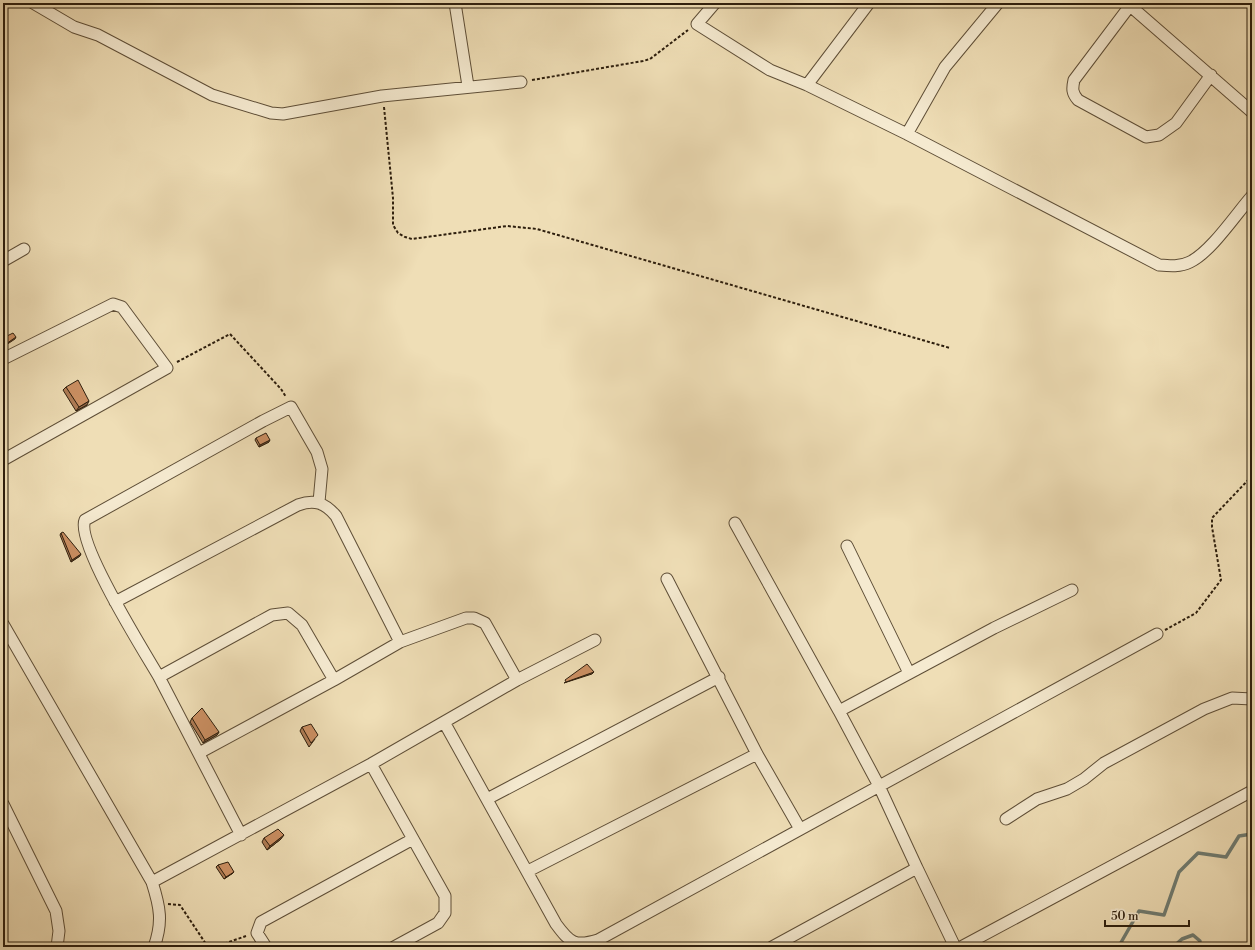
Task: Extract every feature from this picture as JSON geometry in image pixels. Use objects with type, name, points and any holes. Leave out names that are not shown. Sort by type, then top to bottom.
[{"type":"street","points":[[33,3],[74,27],[98,35],[212,95],[271,113],[283,114],[382,96],[468,86],[521,82]]},
{"type":"street","points":[[455,3],[468,86]]},
{"type":"street","points":[[715,3],[697,24],[770,70],[807,85],[907,134],[1159,265],[1176,266],[1190,263],[1203,254],[1252,196]]},
{"type":"street","points":[[807,85],[869,3]]},
{"type":"street","points":[[907,134],[946,67],[998,3]]},
{"type":"street","points":[[1211,75],[1176,123],[1159,135],[1146,137],[1078,100],[1073,94],[1072,88],[1074,80],[1130,4],[1211,75],[1252,112]]},
{"type":"street","points":[[3,261],[24,249]]},
{"type":"street","points":[[3,359],[113,304],[122,307],[167,368],[3,460]]},
{"type":"street","points":[[241,835],[159,677],[115,602],[84,534],[85,520],[263,421],[292,407],[317,452],[322,469],[319,502]]},
{"type":"street","points":[[115,602],[298,505],[308,501],[319,502],[336,516],[400,642]]},
{"type":"street","points":[[735,523],[879,786],[955,947]]},
{"type":"street","points":[[847,546],[909,673]]},
{"type":"street","points":[[667,579],[719,677],[757,754],[800,829]]},
{"type":"street","points":[[839,711],[994,628],[1072,590]]},
{"type":"street","points":[[159,677],[272,615],[288,613],[302,626],[334,680]]},
{"type":"street","points":[[199,753],[334,680],[400,642],[466,618],[481,620],[488,628],[517,680]]},
{"type":"street","points":[[3,624],[152,882],[159,903],[161,925],[154,947]]},
{"type":"street","points":[[444,722],[556,924],[573,943],[581,944],[598,940],[1157,634]]},
{"type":"street","points":[[152,882],[371,764],[517,680],[594,640]]},
{"type":"street","points":[[487,799],[719,677]]},
{"type":"street","points":[[1006,819],[1037,799],[1067,789],[1122,753],[1204,709],[1232,698],[1252,699]]},
{"type":"street","points":[[528,872],[757,754]]},
{"type":"street","points":[[371,764],[445,896],[445,913],[438,923],[394,947]]},
{"type":"street","points":[[962,947],[1252,791]]},
{"type":"street","points":[[3,804],[56,911],[59,931],[57,947]]},
{"type":"street","points":[[266,947],[257,933],[262,922],[414,839]]},
{"type":"street","points":[[772,947],[917,868]]},
{"type":"path","points":[[521,82],[650,59],[697,24]]},
{"type":"path","points":[[382,96],[393,198],[393,225],[398,233],[405,237],[412,239],[507,226],[536,228],[950,348]]},
{"type":"path","points":[[167,368],[230,334],[282,389],[292,407]]},
{"type":"path","points":[[1157,634],[1196,613],[1221,580],[1212,527],[1212,518],[1252,476]]},
{"type":"path","points":[[159,903],[180,905],[208,947]]},
{"type":"path","points":[[215,947],[257,933]]},
{"type":"building","points":[[13,333],[16,337],[3,346],[3,338]]},
{"type":"building","points":[[78,380],[89,401],[79,407],[66,387]]},
{"type":"building","points":[[266,433],[270,440],[260,445],[256,438]]},
{"type":"building","points":[[63,532],[81,554],[72,560],[61,533]]},
{"type":"building","points":[[587,664],[594,672],[566,682],[565,680]]},
{"type":"building","points":[[202,708],[219,732],[205,740],[192,718]]},
{"type":"building","points":[[311,724],[318,735],[311,743],[302,727]]},
{"type":"building","points":[[278,829],[284,835],[270,846],[264,838]]},
{"type":"building","points":[[228,862],[234,872],[226,877],[218,865]]},
{"type":"waterway","points":[[1124,947],[1119,946],[1139,911],[1164,915],[1179,872],[1198,853],[1226,857],[1239,836],[1252,834]]},
{"type":"waterway","points":[[1173,947],[1182,939],[1193,935],[1200,941],[1199,947]]}]
